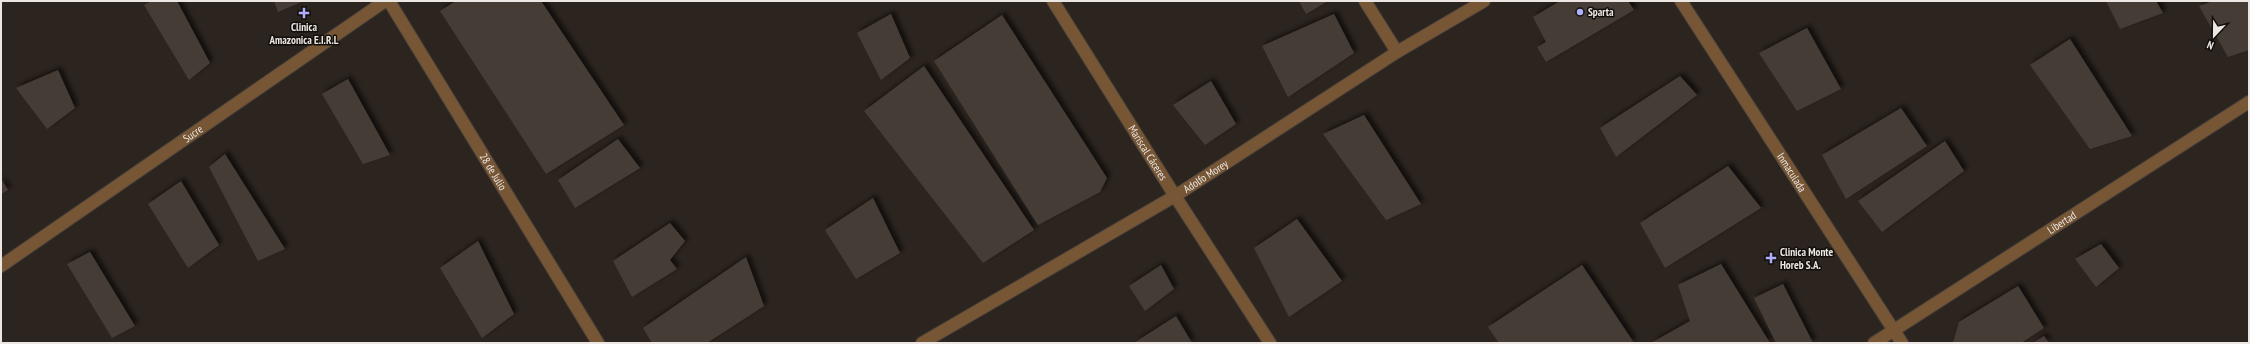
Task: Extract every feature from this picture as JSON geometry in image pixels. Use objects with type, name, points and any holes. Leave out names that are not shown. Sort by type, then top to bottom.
[{"type":"street","name":"Sucre","points":[[1,266],[385,1]]},
{"type":"street","name":"28 de Julio","points":[[389,1],[598,343]]},
{"type":"street","name":"Mariscal Cáceres","points":[[1053,1],[1175,196],[1270,343]]},
{"type":"street","points":[[1365,1],[1397,52]]},
{"type":"street","name":"Adolfo Morey","points":[[922,343],[1175,196],[1397,52],[1484,1]]},
{"type":"street","name":"Inmaculada","points":[[1681,1],[1902,343]]},
{"type":"street","name":"Libertad","points":[[1874,343],[2249,102]]},
{"type":"building","points":[[151,1],[177,1],[210,63],[189,80],[144,5]]},
{"type":"building","points":[[274,1],[304,1],[278,12]]},
{"type":"building","points":[[456,1],[541,1],[624,125],[546,174],[440,11]]},
{"type":"building","points":[[1299,1],[1328,1],[1306,14]]},
{"type":"building","points":[[1560,1],[1628,1],[1634,10],[1546,62],[1537,47],[1546,42],[1533,17]]},
{"type":"building","points":[[2106,1],[2156,1],[2163,13],[2120,29]]},
{"type":"building","points":[[2213,1],[2249,1],[2249,50],[2228,57],[2199,6]]},
{"type":"building","points":[[891,14],[910,58],[881,80],[857,33]]},
{"type":"building","points":[[1334,14],[1354,53],[1288,97],[1262,46]]},
{"type":"building","points":[[1002,15],[1107,178],[1100,192],[1038,225],[934,61]]},
{"type":"building","points":[[1807,28],[1841,89],[1797,111],[1759,53]]},
{"type":"building","points":[[2070,39],[2132,136],[2090,149],[2030,65]]},
{"type":"building","points":[[924,66],[1034,230],[983,263],[864,111]]},
{"type":"building","points":[[58,70],[75,108],[47,129],[16,88]]},
{"type":"building","points":[[1680,76],[1697,95],[1616,157],[1600,128]]},
{"type":"building","points":[[348,79],[390,155],[363,164],[322,94]]},
{"type":"building","points":[[1211,81],[1236,124],[1205,145],[1173,105]]},
{"type":"building","points":[[1901,108],[1927,146],[1846,199],[1822,155]]},
{"type":"building","points":[[1364,115],[1421,204],[1386,220],[1323,134]]},
{"type":"building","points":[[618,139],[640,168],[575,208],[558,180]]},
{"type":"building","points":[[1945,141],[1964,171],[1882,232],[1858,201]]},
{"type":"building","points":[[225,154],[285,249],[258,261],[209,167]]},
{"type":"building","points":[[1728,166],[1761,208],[1665,268],[1640,223]]},
{"type":"building","points":[[1,179],[8,190],[1,194]]},
{"type":"building","points":[[181,181],[219,245],[188,268],[148,204]]},
{"type":"building","points":[[873,198],[900,253],[856,279],[825,230]]},
{"type":"building","points":[[1297,219],[1342,281],[1289,317],[1254,248]]},
{"type":"building","points":[[670,223],[685,241],[670,260],[677,269],[632,297],[613,261]]},
{"type":"building","points":[[478,241],[514,314],[482,338],[440,268]]},
{"type":"building","points":[[2101,244],[2119,268],[2096,287],[2075,259]]},
{"type":"building","points":[[90,252],[135,326],[112,338],[67,264]]},
{"type":"building","points":[[746,257],[764,306],[707,343],[652,343],[643,328]]},
{"type":"building","points":[[1721,264],[1770,343],[1651,343],[1690,321],[1678,285]]},
{"type":"building","points":[[1161,265],[1174,289],[1145,311],[1129,286]]},
{"type":"building","points":[[1582,265],[1634,343],[1499,343],[1488,327]]},
{"type":"building","points":[[1783,284],[1813,343],[1776,343],[1754,298]]},
{"type":"building","points":[[2018,286],[2044,328],[2021,343],[1953,343],[1959,322]]},
{"type":"building","points":[[1176,316],[1192,343],[1134,343]]},
{"type":"building","points":[[2044,336],[2049,343],[2033,343]]},
{"type":"place","name":"Sparta","points":[[1580,12]]},
{"type":"place","name":"Clinica Amazonica E.I.R.L","points":[[304,13]]},
{"type":"place","name":"Clinica Monte Horeb S.A.","points":[[1771,258]]}]
